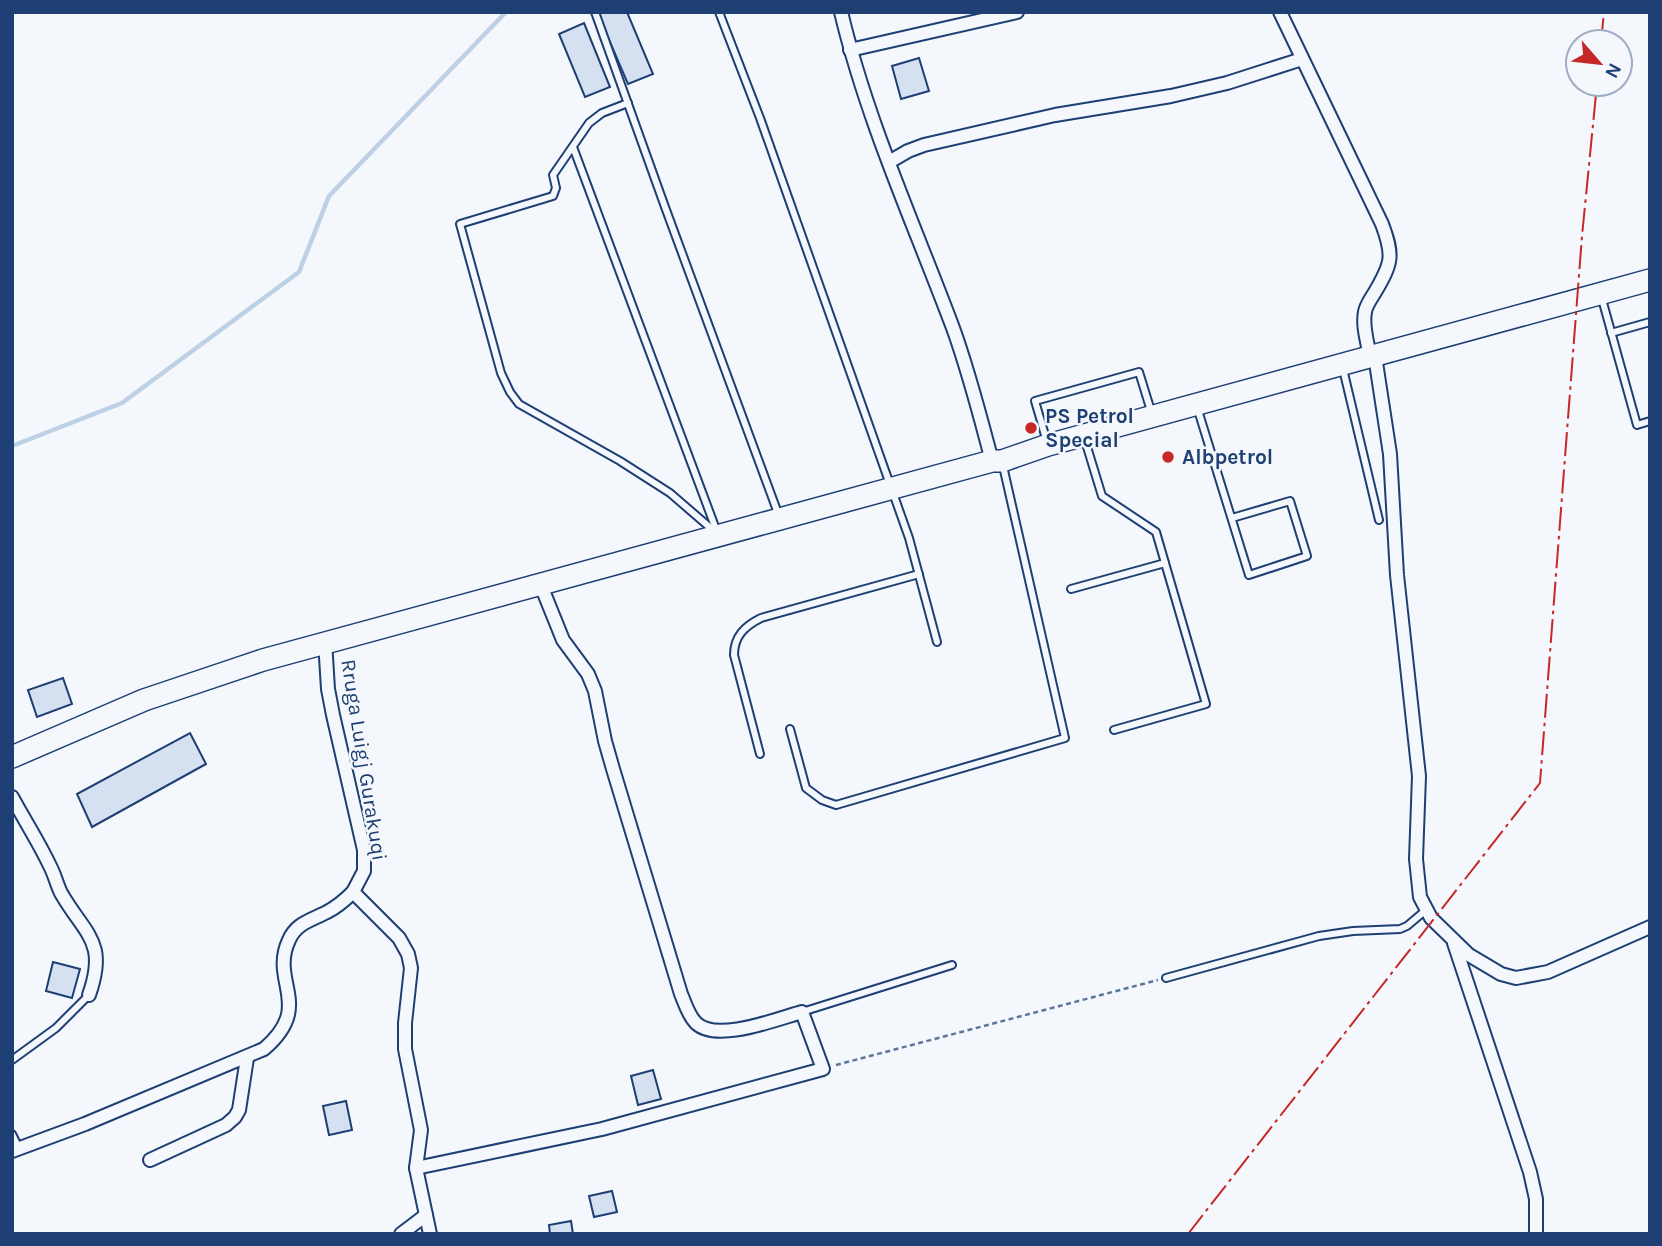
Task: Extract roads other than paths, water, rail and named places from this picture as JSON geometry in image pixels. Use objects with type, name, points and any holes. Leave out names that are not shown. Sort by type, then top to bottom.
[{"type":"main road","points":[[12,757],[144,700],[326,641],[997,461],[1650,280]]},
{"type":"street","points":[[841,12],[850,50],[889,162],[954,331],[997,461]]},
{"type":"street","points":[[850,50],[1017,12]]},
{"type":"street","points":[[1280,12],[1382,224],[1391,249],[1387,273],[1364,315],[1389,442],[1401,611],[1419,776],[1417,880],[1420,897],[1426,910],[1454,942],[1484,966],[1516,978],[1548,972],[1650,926]]},
{"type":"street","points":[[889,162],[924,145],[1055,116],[1171,96],[1227,83],[1302,59]]},
{"type":"street","points":[[416,1168],[602,1129],[823,1069],[802,1012],[733,1030],[719,1031],[697,1024],[689,1014],[605,741],[596,691],[588,674],[563,640],[540,583]]},
{"type":"street","name":"Rruga Luigj Gurakuqi","points":[[326,641],[332,715],[364,850],[364,871],[353,892]]},
{"type":"street","points":[[12,797],[51,867],[60,891],[88,930],[96,961],[89,995]]},
{"type":"street","points":[[15,1149],[64,1133],[264,1049],[285,1026],[290,999],[284,965],[289,938],[297,928],[342,903],[353,892],[399,938],[408,954],[411,968],[405,1049],[421,1130],[416,1168],[430,1234]]},
{"type":"street","points":[[1454,942],[1530,1172],[1536,1199],[1536,1234]]},
{"type":"street","points":[[150,1160],[226,1125],[235,1117],[239,1110],[247,1058]]},
{"type":"street","points":[[401,1234],[426,1215]]},
{"type":"lane","points":[[595,12],[780,518]]},
{"type":"lane","points":[[719,12],[764,130],[891,488],[919,574],[937,642]]},
{"type":"lane","points":[[628,103],[602,113],[589,123],[553,175],[556,188],[553,195],[460,224],[501,373],[519,404],[620,461],[670,493],[718,535]]},
{"type":"lane","points":[[573,147],[718,535]]},
{"type":"lane","points":[[1601,293],[1637,425],[1650,422]]},
{"type":"lane","points":[[1611,333],[1650,322]]},
{"type":"lane","points":[[1342,365],[1379,520]]},
{"type":"lane","points":[[1048,445],[1035,401],[1139,372],[1153,417]]},
{"type":"lane","points":[[1196,405],[1249,575],[1307,556],[1290,501],[1232,518]]},
{"type":"lane","points":[[1084,436],[1102,496],[1156,532],[1206,704],[1114,730]]},
{"type":"lane","points":[[790,729],[806,788],[821,800],[836,805],[1065,738],[997,461]]},
{"type":"lane","points":[[1071,590],[1165,563]]},
{"type":"lane","points":[[760,754],[734,655],[734,644],[740,633],[761,618],[919,574]]},
{"type":"lane","points":[[1166,978],[1319,936],[1400,929],[1426,910]]},
{"type":"lane","points":[[802,1012],[952,965]]},
{"type":"lane","points":[[12,1060],[56,1028],[89,995]]},
{"type":"lane","points":[[12,1134],[15,1149]]},
{"type":"waterway","points":[[12,446],[122,403],[299,272],[329,196],[506,12]]},
{"type":"place","name":"PS Petrol Special","points":[[1031,428]]},
{"type":"place","name":"Albpetrol","points":[[1168,457]]}]
